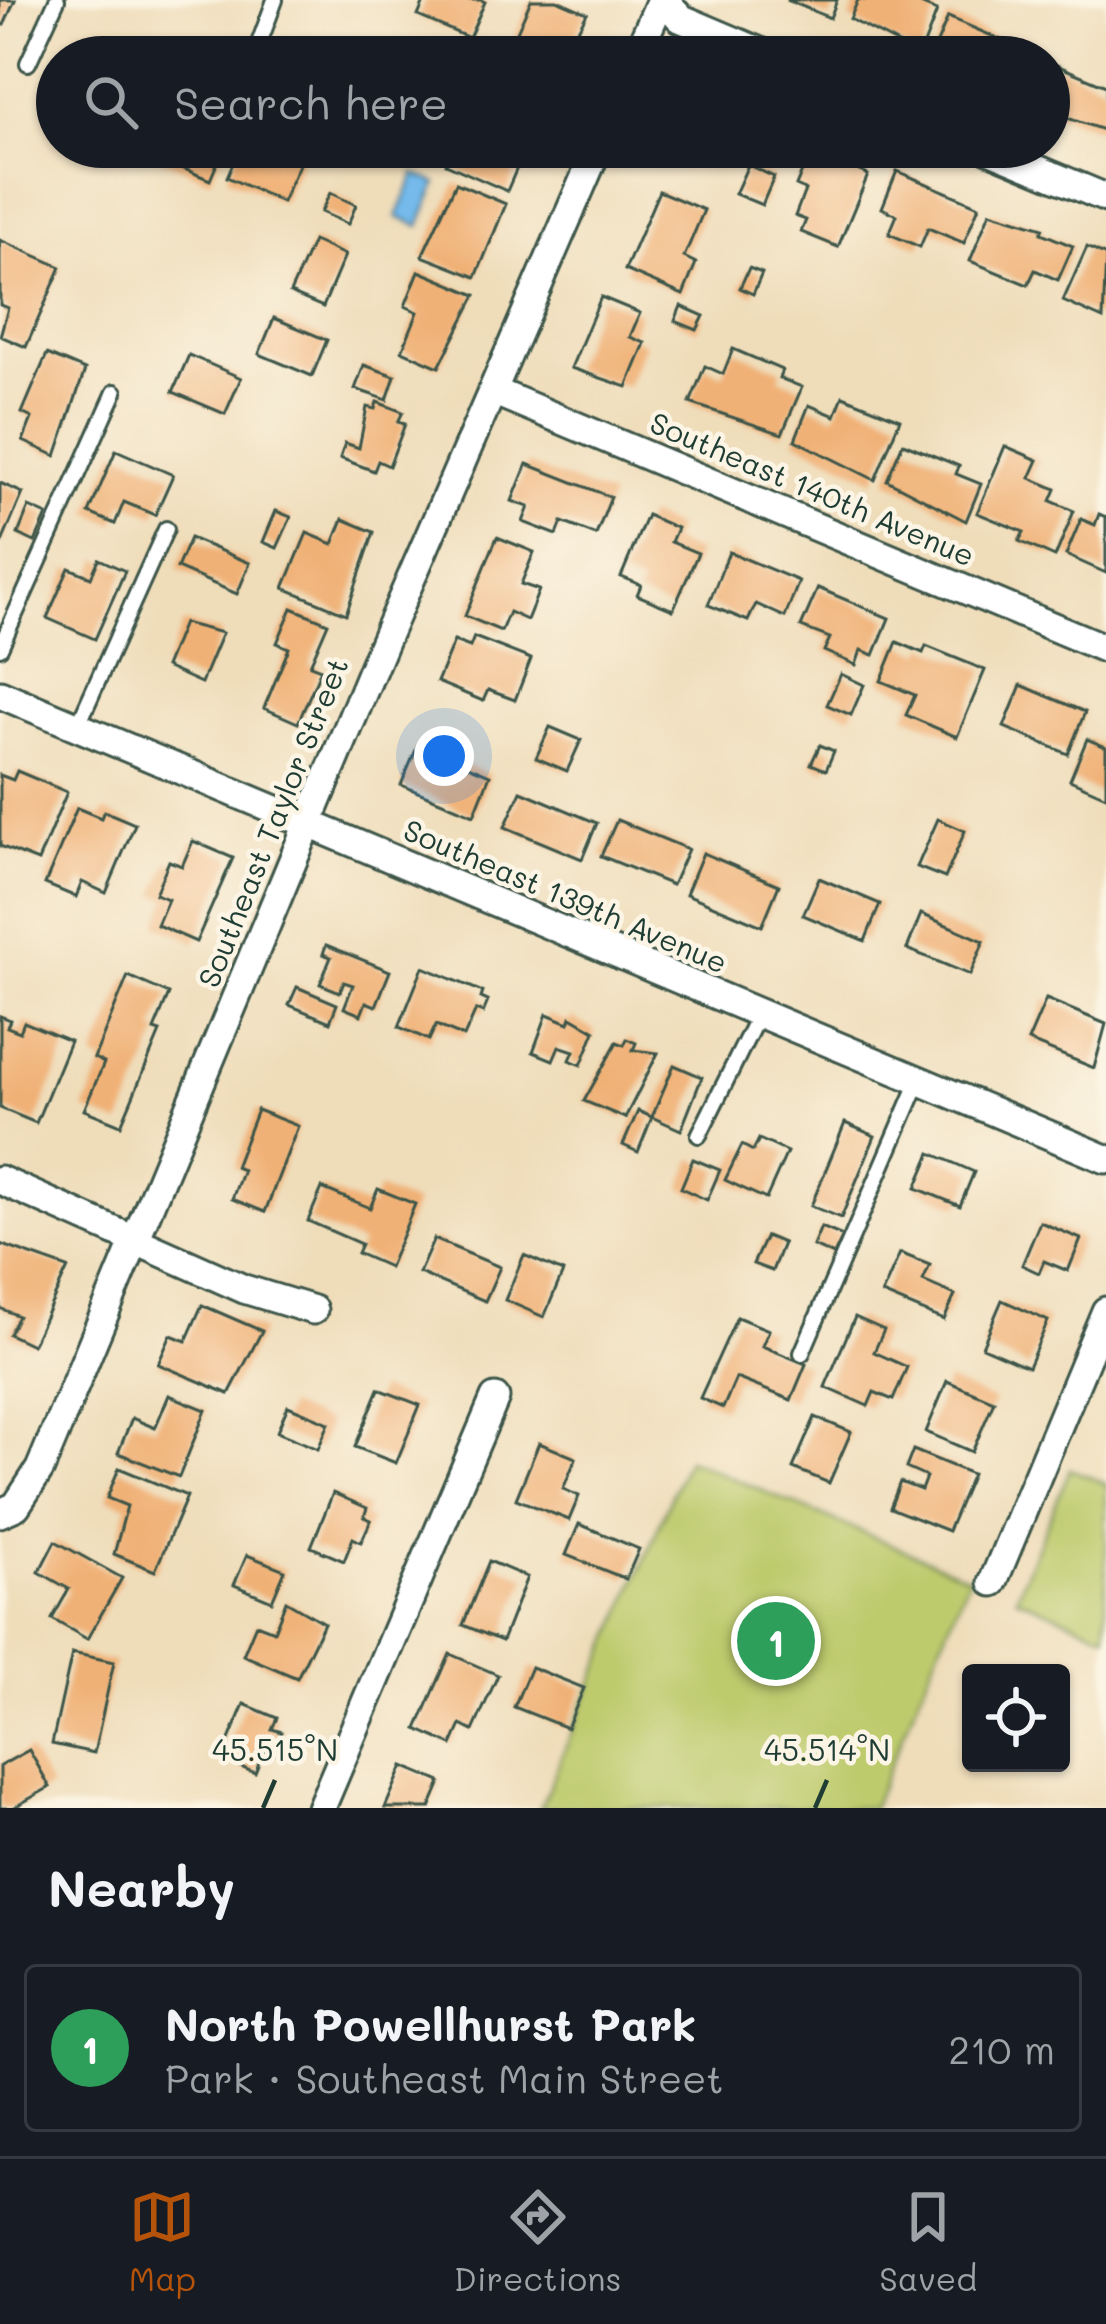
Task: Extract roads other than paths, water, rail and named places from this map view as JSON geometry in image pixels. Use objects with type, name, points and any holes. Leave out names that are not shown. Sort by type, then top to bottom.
[{"type":"street","points":[[647,36],[663,0],[680,18],[722,36]]},
{"type":"street","name":"Southeast Taylor Street","points":[[0,1513],[16,1506],[40,1469],[589,168]]},
{"type":"street","points":[[1034,168],[1106,199]]},
{"type":"street","name":"Southeast 140th Avenue","points":[[493,391],[1106,649]]},
{"type":"street","name":"Southeast 139th Avenue","points":[[0,694],[1106,1159]]},
{"type":"street","points":[[0,1180],[135,1242],[313,1310]]},
{"type":"street","points":[[993,1582],[1106,1311]]},
{"type":"street","points":[[321,1808],[494,1397]]},
{"type":"lane","points":[[40,36],[57,0]]},
{"type":"lane","points":[[262,36],[275,0]]},
{"type":"lane","points":[[28,63],[36,46]]},
{"type":"lane","points":[[0,648],[115,392]]},
{"type":"lane","points":[[77,727],[166,529]]},
{"type":"lane","points":[[699,1135],[760,1014]]},
{"type":"lane","points":[[802,1352],[920,1081]]},
{"type":"water","points":[[415,174],[437,183],[419,226],[397,217]]},
{"type":"place","name":"North Powellhurst Park","points":[[776,1641]]}]
